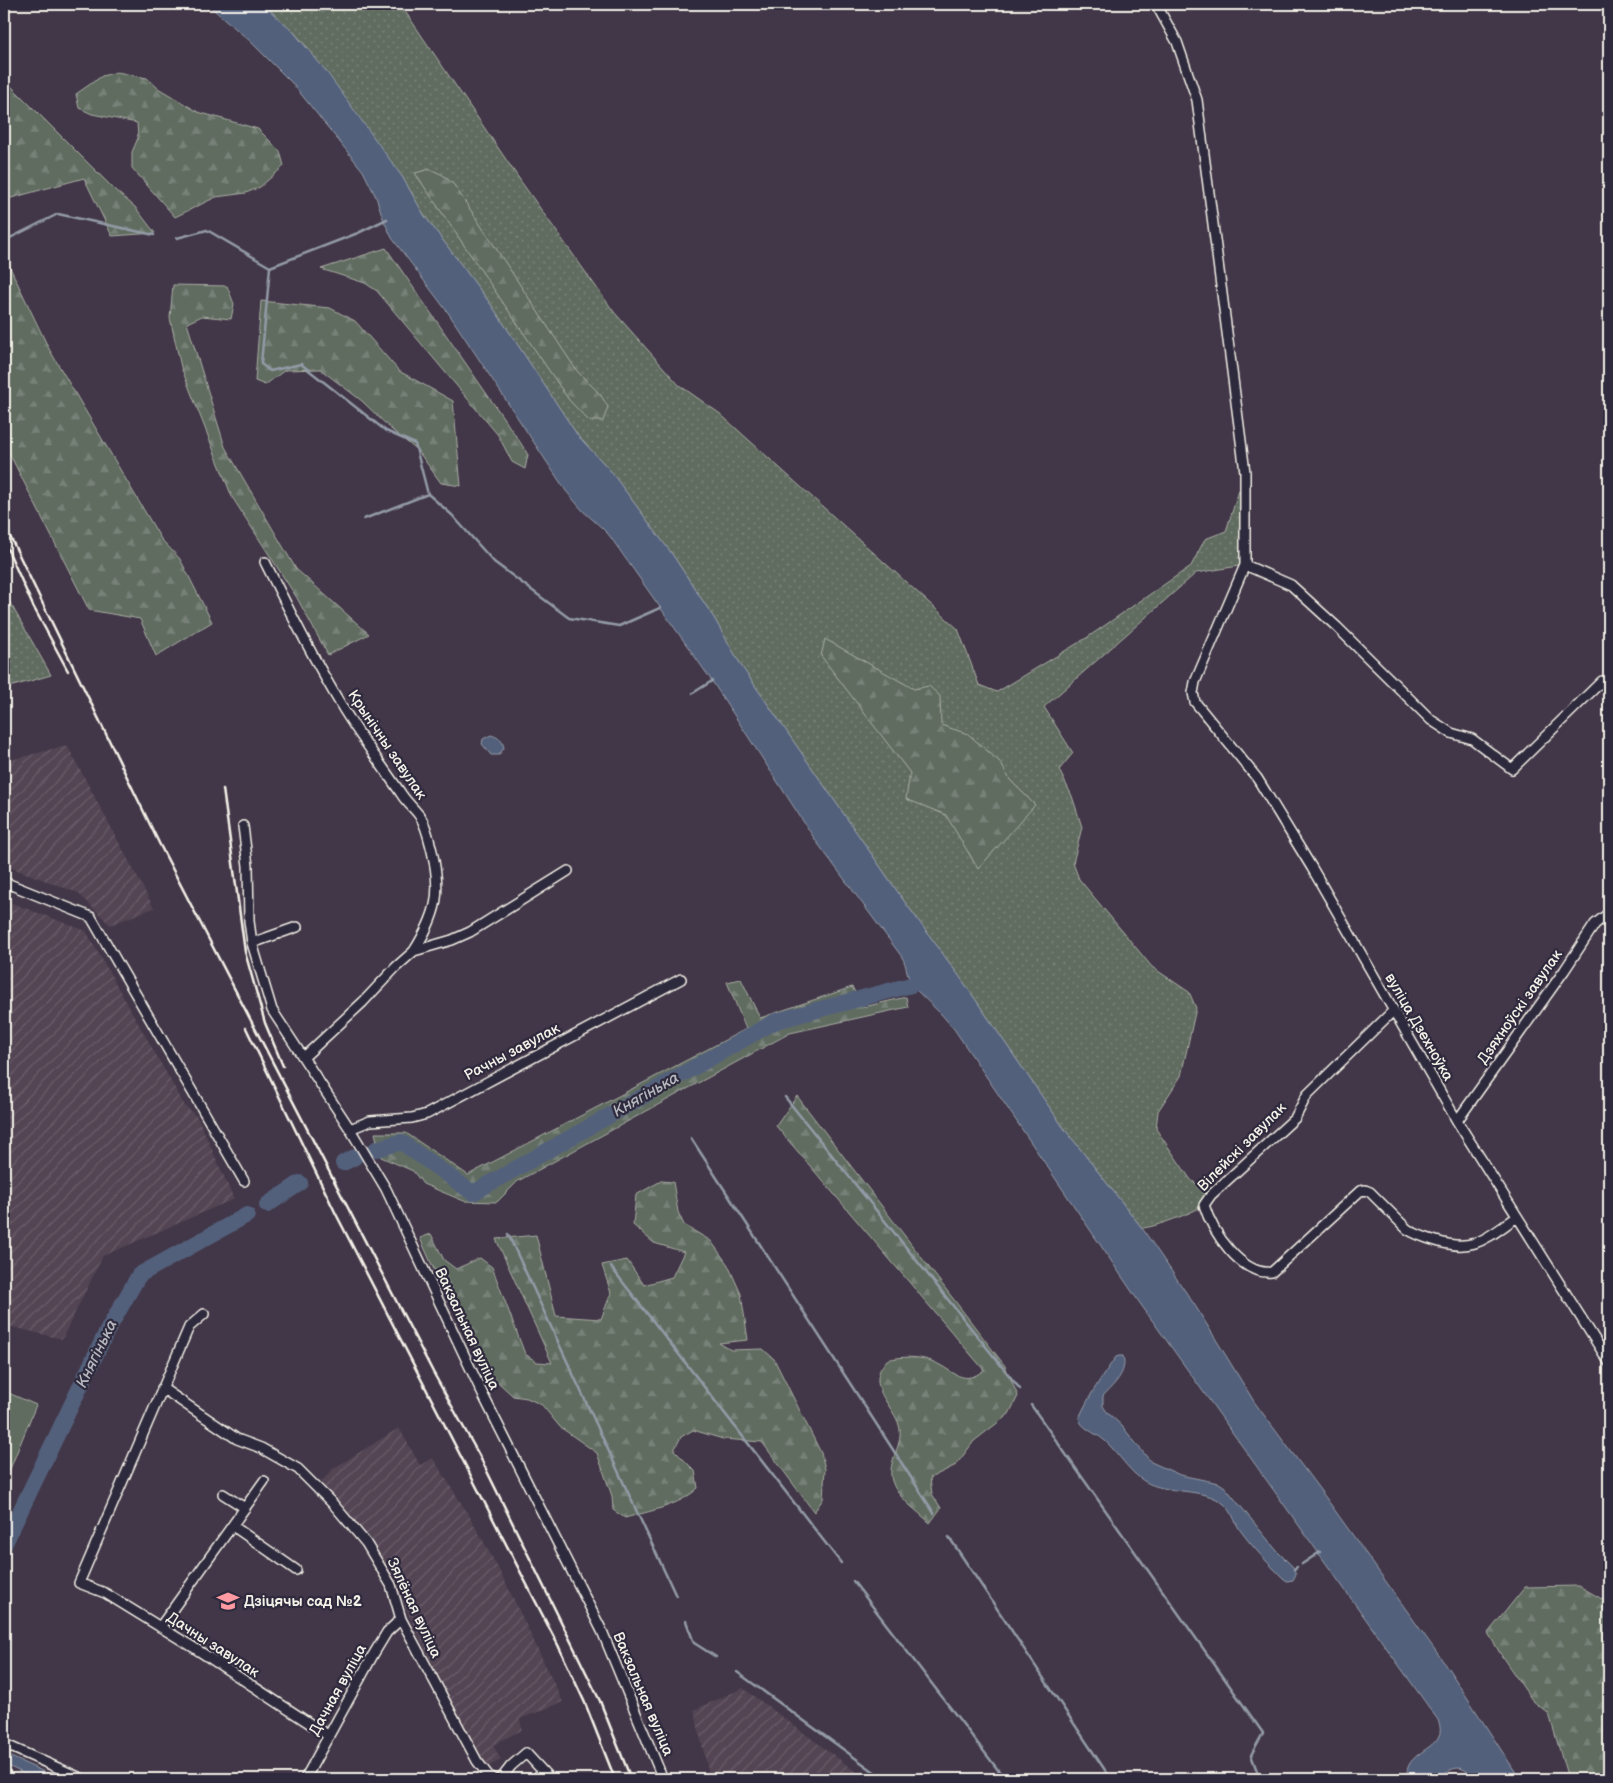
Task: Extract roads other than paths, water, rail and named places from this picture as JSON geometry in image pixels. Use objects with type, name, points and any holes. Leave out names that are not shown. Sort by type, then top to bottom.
[{"type":"street","points":[[1156,4],[1177,42],[1197,100],[1246,472],[1245,565],[1291,585],[1337,627],[1431,720],[1451,734],[1472,739],[1512,769],[1602,680]]},
{"type":"street","name":"Крынічны завулак","points":[[266,562],[301,632],[344,709],[404,799],[421,818],[427,832],[436,866],[438,885],[433,917],[414,951]]},
{"type":"street","name":"вуліца Дзехноўка","points":[[1245,565],[1195,682],[1193,693],[1195,702],[1257,778],[1312,868],[1456,1121],[1609,1362]]},
{"type":"street","name":"Вакзальная вуліца","points":[[243,826],[248,866],[249,922],[252,943],[272,1010],[350,1129],[386,1189],[483,1395],[602,1631],[663,1779]]},
{"type":"street","points":[[304,1057],[363,1002],[396,966],[414,951],[452,940],[470,932],[568,871]]},
{"type":"street","points":[[4,882],[91,916],[244,1180]]},
{"type":"street","name":"Дзяхноўскі завулак","points":[[1456,1121],[1595,924],[1609,913]]},
{"type":"street","points":[[252,943],[298,928]]},
{"type":"street","name":"Рачны завулак","points":[[350,1129],[370,1121],[412,1118],[427,1114],[681,979]]},
{"type":"street","name":"Вілейскі завулак","points":[[1393,1011],[1307,1095],[1295,1118],[1211,1195],[1204,1205],[1213,1227],[1222,1241],[1243,1262],[1255,1271],[1263,1273],[1272,1272],[1360,1191],[1370,1192],[1414,1234],[1447,1245],[1460,1247],[1478,1243],[1517,1217]]},
{"type":"street","points":[[162,1388],[189,1327],[204,1314]]},
{"type":"street","name":"Дачны завулак","points":[[162,1388],[79,1584],[105,1593],[328,1736]]},
{"type":"street","name":"Зялёная вуліца","points":[[162,1388],[237,1439],[261,1448],[298,1469],[334,1505],[366,1543],[391,1585],[401,1619],[476,1761],[488,1776],[493,1779]]},
{"type":"street","points":[[160,1627],[264,1481]]},
{"type":"street","points":[[223,1494],[245,1508]]},
{"type":"street","points":[[233,1526],[296,1570]]},
{"type":"street","name":"Дачная вуліца","points":[[305,1779],[372,1655],[387,1632],[401,1619]]},
{"type":"street","points":[[4,1744],[83,1779]]},
{"type":"street","points":[[501,1779],[511,1766],[526,1753],[550,1779]]},
{"type":"water","points":[[207,4],[262,4],[291,29],[326,71],[403,178],[424,215],[492,306],[578,436],[609,469],[672,554],[714,618],[742,667],[1063,1127],[1142,1228],[1196,1307],[1255,1403],[1448,1668],[1520,1779],[1474,1779],[1468,1772],[1457,1768],[1429,1779],[1409,1778],[1407,1775],[1408,1766],[1438,1737],[1440,1730],[1438,1720],[1139,1302],[954,1029],[911,985],[902,957],[816,841],[712,681],[609,535],[583,511],[566,491],[449,314],[392,238],[376,197],[363,171],[292,83],[250,41]]},
{"type":"water","points":[[491,735],[503,743],[504,748],[499,755],[491,755],[482,744],[483,739]]},
{"type":"water","points":[[1123,1356],[1122,1373],[1103,1396],[1103,1406],[1107,1412],[1122,1426],[1151,1462],[1180,1475],[1219,1483],[1225,1487],[1277,1551],[1293,1567],[1296,1574],[1293,1580],[1287,1581],[1283,1578],[1250,1543],[1240,1530],[1227,1506],[1206,1495],[1163,1488],[1144,1481],[1133,1472],[1104,1440],[1082,1425],[1079,1418],[1087,1402],[1106,1371],[1116,1357]]},
{"type":"water","points":[[4,1754],[60,1779],[35,1779],[4,1764]]},
{"type":"waterway","points":[[4,238],[8,239],[58,214],[154,235]]},
{"type":"waterway","points":[[177,238],[207,230],[270,267],[358,233],[387,219]]},
{"type":"waterway","points":[[270,267],[261,364],[270,371],[301,364],[386,431],[415,444],[428,494]]},
{"type":"waterway","points":[[364,519],[428,494],[452,515],[494,562],[569,618],[619,626],[660,608]]},
{"type":"waterway","points":[[693,693],[712,681]]},
{"type":"waterway","name":"Княгінька","points":[[376,1149],[401,1142],[473,1193],[776,1021],[911,985],[931,975]]},
{"type":"waterway","points":[[785,1097],[1020,1389]]},
{"type":"waterway","points":[[691,1138],[934,1513]]},
{"type":"waterway","name":"Княгінька","points":[[343,1163],[355,1157]]},
{"type":"waterway","name":"Княгінька","points":[[267,1205],[300,1183]]},
{"type":"waterway","name":"Княгінька","points":[[4,1545],[107,1331],[139,1275],[247,1215]]},
{"type":"waterway","points":[[508,1234],[676,1596]]},
{"type":"waterway","points":[[611,1267],[841,1563]]},
{"type":"waterway","points":[[1031,1405],[1263,1733],[1251,1755],[1260,1779]]},
{"type":"waterway","points":[[949,1537],[1111,1779]]},
{"type":"waterway","points":[[1302,1564],[1320,1552]]},
{"type":"waterway","points":[[853,1581],[1005,1779]]},
{"type":"waterway","points":[[686,1621],[694,1643],[716,1657]]},
{"type":"waterway","points":[[737,1672],[884,1779]]},
{"type":"railway","points":[[4,524],[159,843],[433,1372],[479,1455],[600,1701],[631,1779]]},
{"type":"railway","points":[[4,541],[33,606],[68,671]]},
{"type":"railway","points":[[223,789],[245,952],[265,1023],[283,1066]]},
{"type":"railway","points":[[246,1028],[336,1214],[558,1645],[585,1703],[615,1779]]},
{"type":"place","name":"Дзіцячы сад №2","points":[[228,1601]]}]
